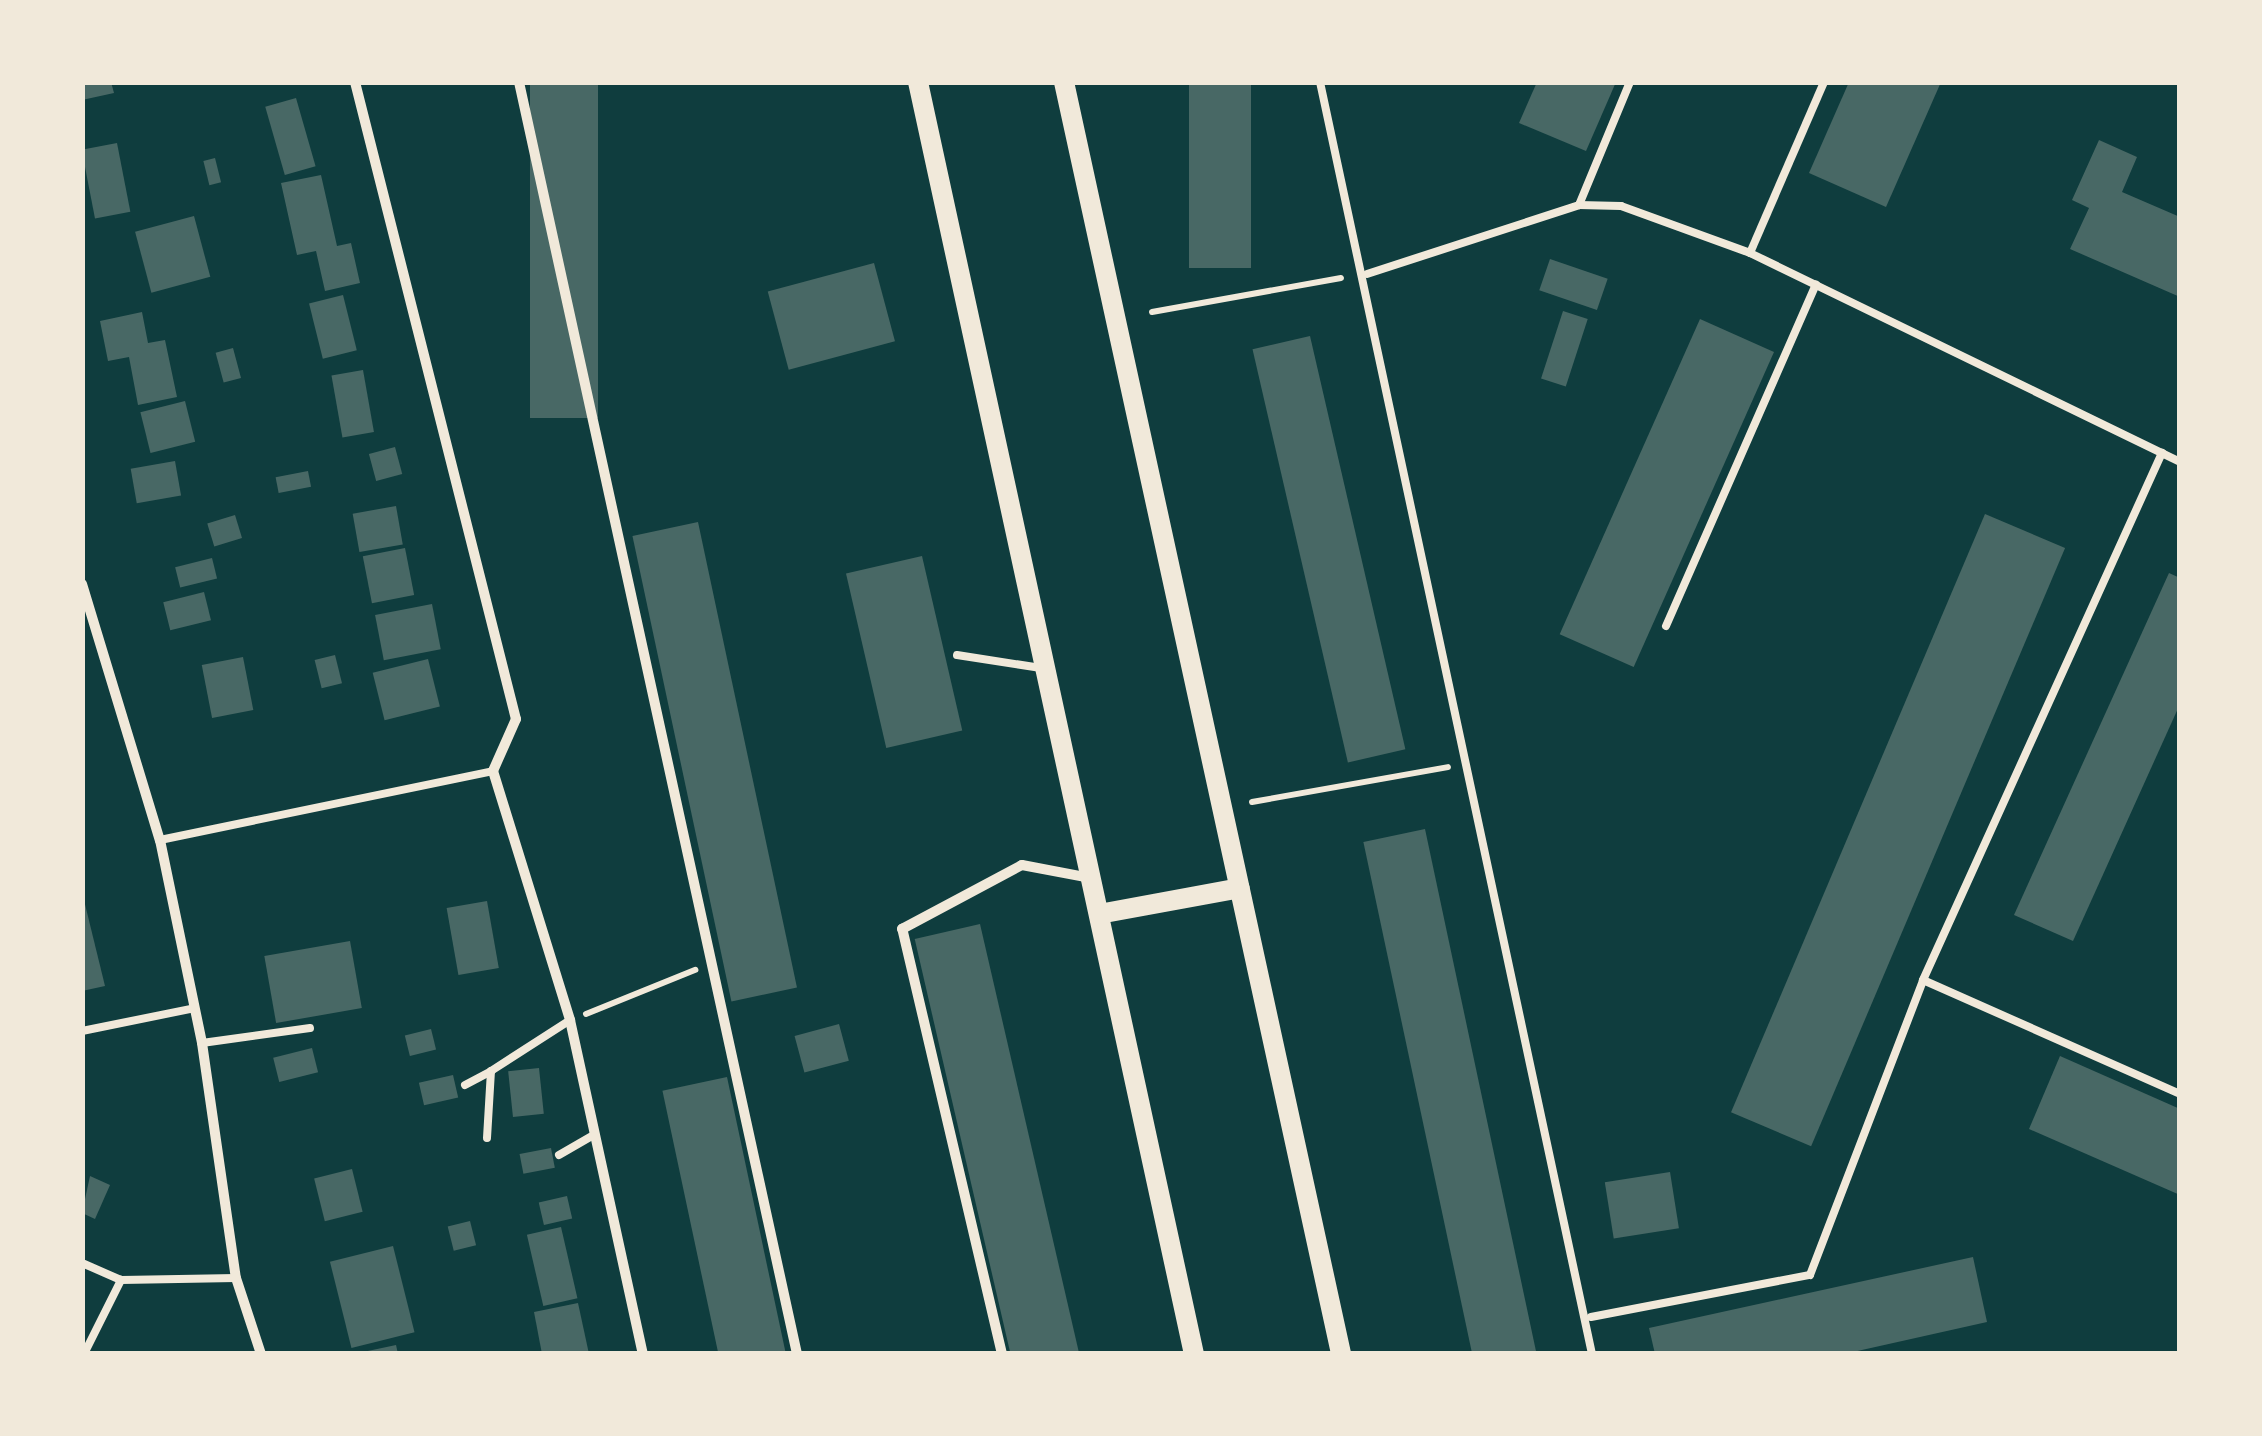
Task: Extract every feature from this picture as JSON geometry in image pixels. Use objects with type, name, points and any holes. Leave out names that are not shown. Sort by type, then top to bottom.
[{"type":"main road","points":[[918,82],[1194,1354]]},
{"type":"main road","points":[[1064,82],[1341,1354]]},
{"type":"main road","points":[[1099,914],[1240,888]]},
{"type":"street","points":[[355,82],[516,719],[493,770],[570,1020],[592,1136],[643,1354]]},
{"type":"street","points":[[519,82],[715,962],[797,1354]]},
{"type":"street","points":[[82,584],[160,840],[202,1043],[236,1278],[261,1354]]},
{"type":"street","points":[[1002,1354],[902,929],[1022,865],[1091,878]]},
{"type":"lane","points":[[1320,82],[1367,274],[1469,764],[1592,1317],[1592,1354]]},
{"type":"lane","points":[[1579,205],[1630,82]]},
{"type":"lane","points":[[1750,253],[1824,82]]},
{"type":"lane","points":[[1367,274],[1579,205],[1672,220],[1816,284],[2180,462]]},
{"type":"lane","points":[[1666,626],[1816,284]]},
{"type":"lane","points":[[1592,1317],[1810,1275],[1924,980],[2162,453]]},
{"type":"lane","points":[[957,655],[1046,669]]},
{"type":"lane","points":[[160,840],[493,770]]},
{"type":"lane","points":[[1924,980],[2180,1094]]},
{"type":"lane","points":[[82,1031],[195,1008]]},
{"type":"lane","points":[[465,1085],[570,1020]]},
{"type":"lane","points":[[202,1043],[310,1028]]},
{"type":"lane","points":[[486,1138],[490,1071]]},
{"type":"lane","points":[[559,1155],[592,1136]]},
{"type":"lane","points":[[82,1263],[121,1280],[236,1278]]},
{"type":"lane","points":[[84,1354],[121,1280]]},
{"type":"path","points":[[1152,312],[1367,274]]},
{"type":"path","points":[[1252,802],[1469,764]]},
{"type":"path","points":[[570,1020],[715,962]]},
{"type":"building","points":[[82,82],[111,82],[114,93],[82,100]]},
{"type":"building","points":[[530,82],[598,82],[598,418],[530,418]]},
{"type":"building","points":[[1189,82],[1251,82],[1251,268],[1189,268]]},
{"type":"building","points":[[1537,82],[1616,82],[1586,151],[1519,123]]},
{"type":"building","points":[[1849,82],[1941,82],[1886,207],[1809,173]]},
{"type":"building","points":[[296,98],[316,166],[285,175],[265,107]]},
{"type":"building","points":[[2099,140],[2137,157],[2122,192],[2180,217],[2180,297],[2070,249],[2089,208],[2072,200]]},
{"type":"building","points":[[117,143],[130,212],[95,219],[82,150]]},
{"type":"building","points":[[215,158],[221,182],[209,185],[203,161]]},
{"type":"building","points":[[321,175],[337,246],[351,243],[360,283],[325,291],[316,251],[297,255],[281,183]]},
{"type":"building","points":[[194,216],[210,277],[151,293],[135,232]]},
{"type":"building","points":[[1550,259],[1608,279],[1597,310],[1539,290]]},
{"type":"building","points":[[874,263],[895,341],[789,370],[768,291]]},
{"type":"building","points":[[343,295],[357,350],[323,359],[309,303]]},
{"type":"building","points":[[1563,311],[1588,319],[1566,387],[1541,379]]},
{"type":"building","points":[[142,312],[148,343],[165,340],[177,397],[138,405],[129,357],[108,361],[100,321]]},
{"type":"building","points":[[1700,319],[1774,352],[1634,667],[1560,634]]},
{"type":"building","points":[[1310,336],[1405,749],[1348,762],[1253,349]]},
{"type":"building","points":[[233,348],[241,378],[224,383],[216,353]]},
{"type":"building","points":[[363,370],[374,432],[342,438],[331,376]]},
{"type":"building","points":[[185,401],[195,442],[151,453],[140,412]]},
{"type":"building","points":[[395,447],[402,474],[376,481],[369,454]]},
{"type":"building","points":[[175,461],[181,495],[137,503],[131,469]]},
{"type":"building","points":[[308,471],[311,487],[279,493],[276,477]]},
{"type":"building","points":[[396,506],[403,544],[359,552],[353,514]]},
{"type":"building","points":[[1985,514],[2065,548],[1811,1146],[1731,1112]]},
{"type":"building","points":[[235,515],[242,538],[214,546],[207,523]]},
{"type":"building","points":[[698,522],[797,988],[731,1002],[632,536]]},
{"type":"building","points":[[405,548],[414,595],[372,603],[363,556]]},
{"type":"building","points":[[922,556],[962,730],[886,748],[846,574]]},
{"type":"building","points":[[212,558],[217,578],[180,588],[175,567]]},
{"type":"building","points":[[2169,573],[2180,578],[2180,704],[2073,941],[2014,915]]},
{"type":"building","points":[[204,592],[211,620],[170,630],[163,602]]},
{"type":"building","points":[[432,604],[441,649],[384,660],[375,615]]},
{"type":"building","points":[[335,655],[342,683],[322,688],[315,660]]},
{"type":"building","points":[[243,657],[253,710],[212,718],[202,665]]},
{"type":"building","points":[[428,659],[440,707],[385,720],[373,673]]},
{"type":"building","points":[[1425,829],[1537,1354],[1472,1354],[1363,842]]},
{"type":"building","points":[[82,892],[105,986],[82,991]]},
{"type":"building","points":[[487,901],[499,968],[458,975],[447,908]]},
{"type":"building","points":[[980,924],[1079,1354],[1011,1354],[915,939]]},
{"type":"building","points":[[350,941],[362,1008],[276,1023],[264,956]]},
{"type":"building","points":[[839,1024],[849,1061],[804,1073],[795,1036]]},
{"type":"building","points":[[431,1029],[436,1049],[410,1056],[405,1036]]},
{"type":"building","points":[[312,1048],[318,1072],[279,1082],[273,1058]]},
{"type":"building","points":[[2060,1056],[2180,1109],[2180,1195],[2029,1129]]},
{"type":"building","points":[[539,1068],[544,1114],[513,1117],[508,1071]]},
{"type":"building","points":[[453,1075],[458,1097],[424,1105],[419,1083]]},
{"type":"building","points":[[727,1077],[786,1354],[718,1354],[662,1091]]},
{"type":"building","points":[[551,1148],[555,1168],[523,1174],[520,1154]]},
{"type":"building","points":[[352,1169],[363,1212],[325,1221],[314,1178]]},
{"type":"building","points":[[1670,1172],[1679,1228],[1614,1239],[1605,1182]]},
{"type":"building","points":[[90,1176],[110,1185],[95,1219],[82,1213]]},
{"type":"building","points":[[567,1196],[572,1218],[544,1225],[539,1203]]},
{"type":"building","points":[[470,1221],[476,1245],[454,1251],[448,1227]]},
{"type":"building","points":[[561,1227],[577,1298],[543,1306],[527,1235]]},
{"type":"building","points":[[393,1246],[415,1332],[351,1348],[330,1262]]},
{"type":"building","points":[[1973,1257],[1987,1322],[1844,1354],[1655,1354],[1649,1328]]},
{"type":"building","points":[[578,1303],[589,1354],[542,1354],[534,1312]]},
{"type":"building","points":[[396,1345],[398,1354],[363,1354],[363,1352]]}]
